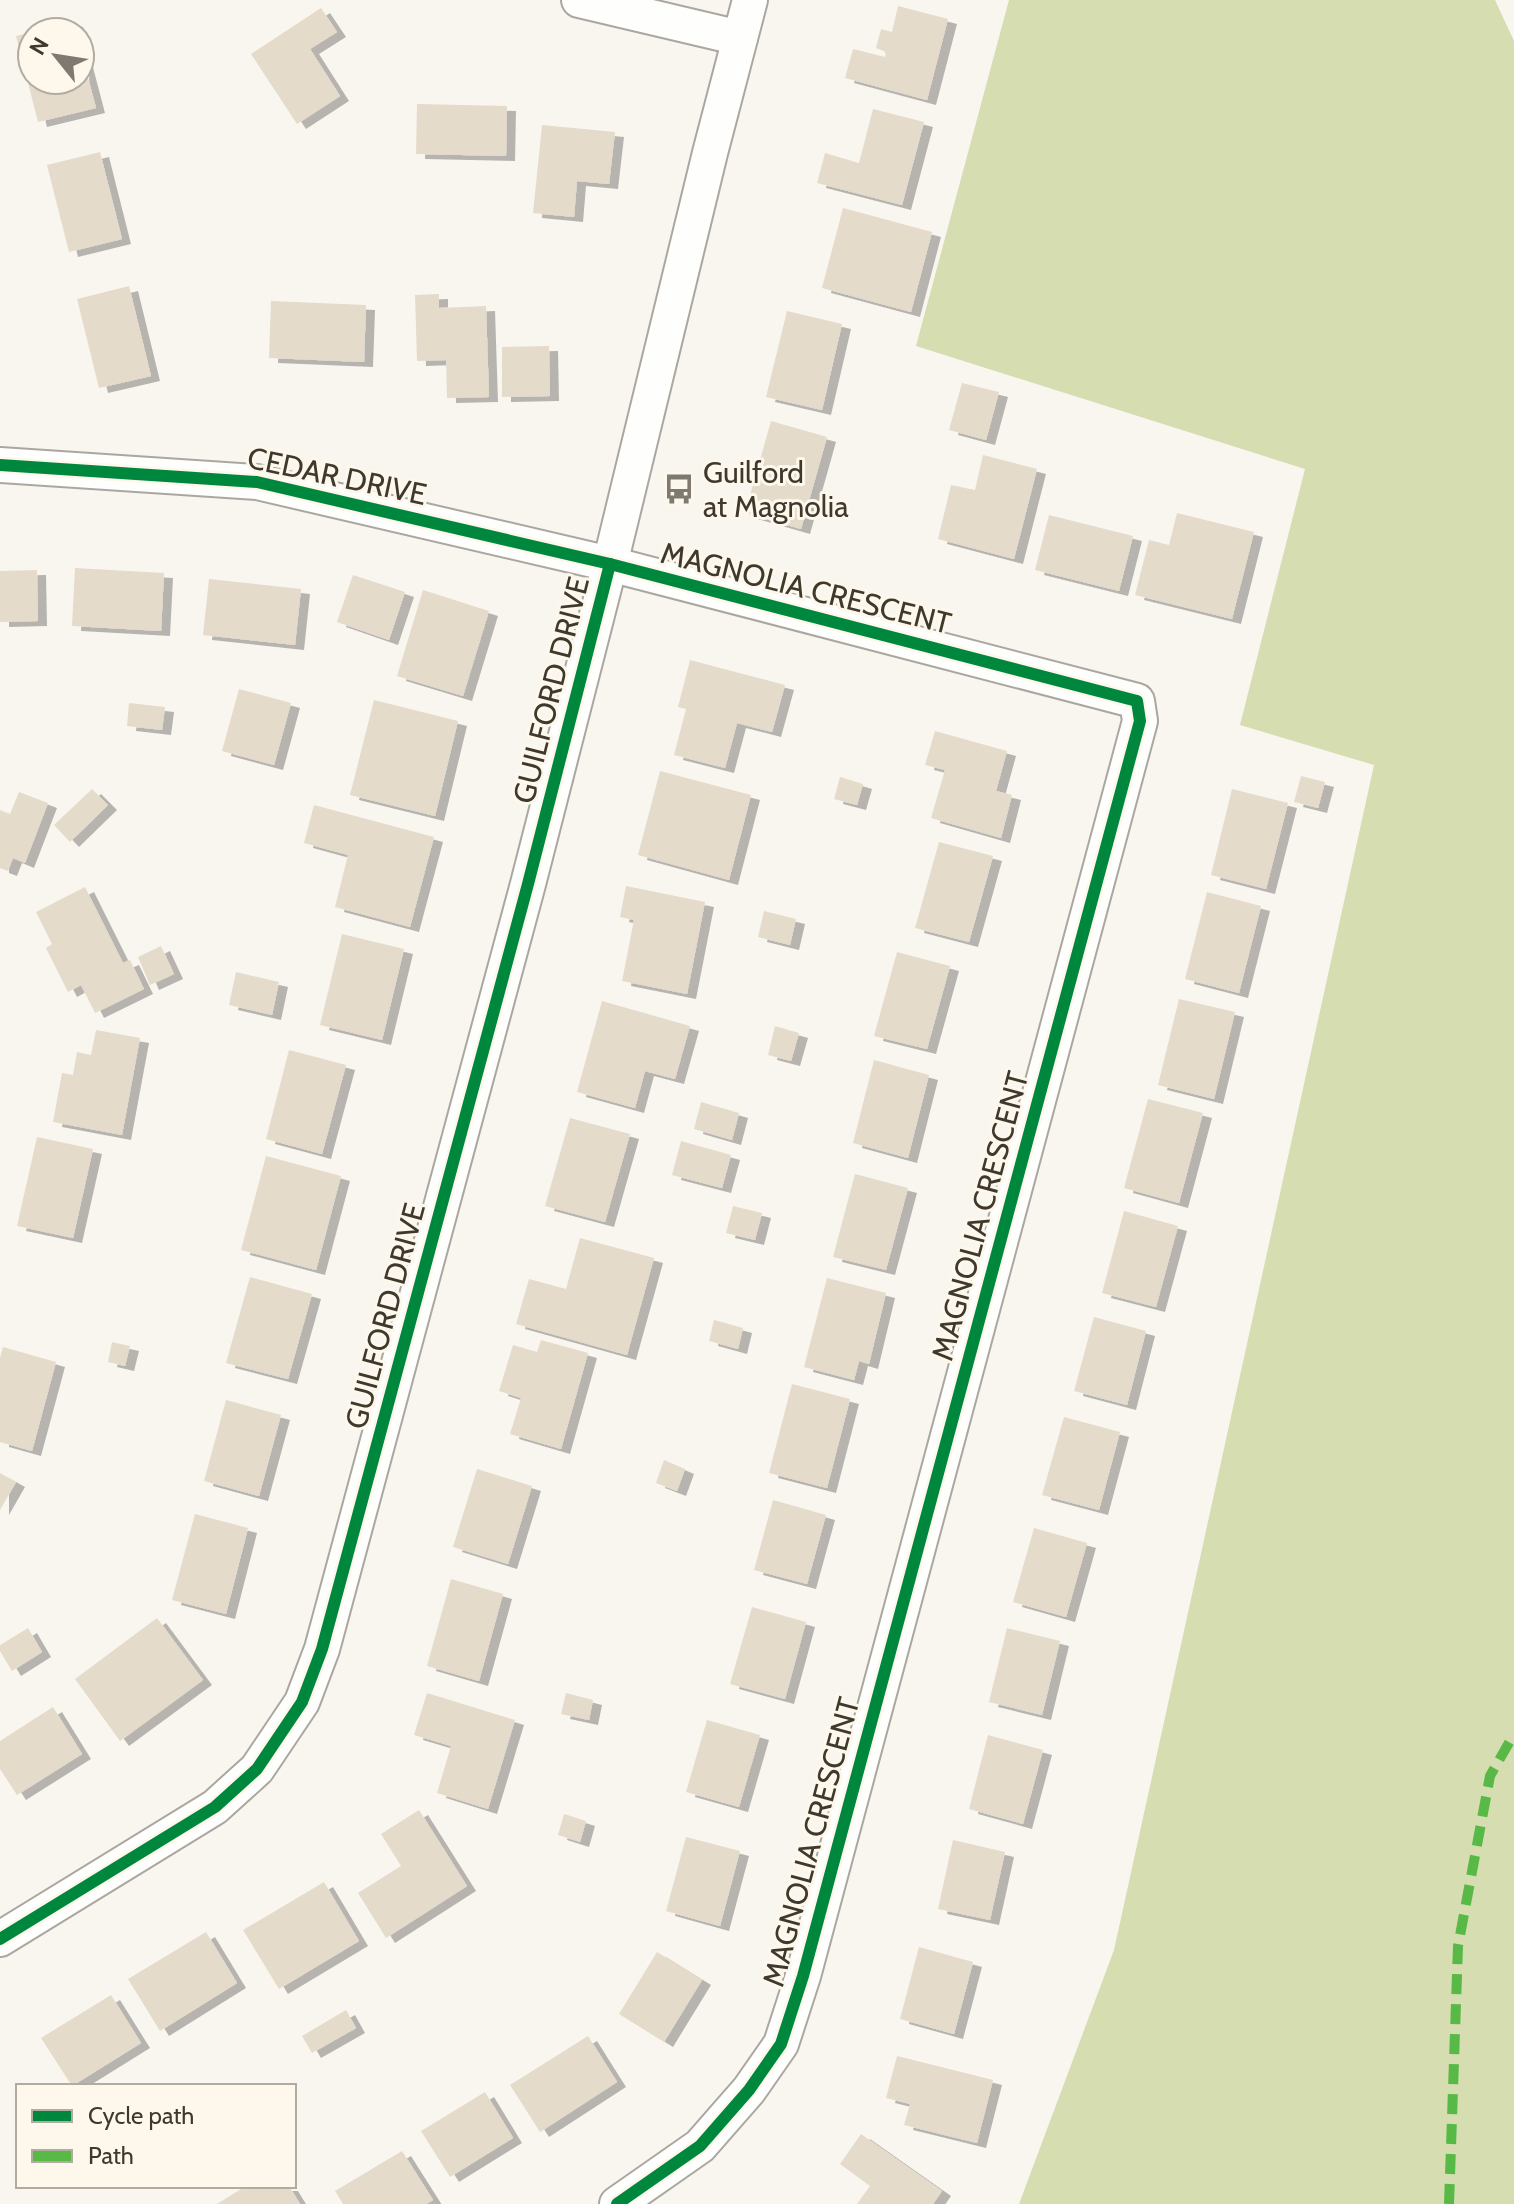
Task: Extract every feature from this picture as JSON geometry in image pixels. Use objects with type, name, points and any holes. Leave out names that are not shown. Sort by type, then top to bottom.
[{"type":"street","points":[[579,0],[740,38]]},
{"type":"street","name":"GUILFORD DRIVE","points":[[0,1939],[215,1807],[257,1769],[302,1702],[327,1634],[524,899],[750,0]]},
{"type":"street","name":"CEDAR DRIVE","points":[[2,456],[257,482],[610,564]]},
{"type":"street","name":"MAGNOLIA CRESCENT","points":[[610,564],[1115,694],[1137,701],[1140,721],[807,1961],[781,2044],[749,2090],[700,2146],[617,2204]]},
{"type":"green space","points":[[1009,0],[1495,0],[1514,41],[1514,2204],[1019,2204],[1114,1950],[1374,765],[1240,725],[1305,469],[916,346]]},
{"type":"building","points":[[898,6],[948,19],[927,100],[845,78],[853,49],[885,57],[886,52],[876,48],[881,29],[892,32]]},
{"type":"building","points":[[321,8],[337,32],[310,49],[340,96],[297,124],[251,54]]},
{"type":"building","points":[[31,96],[93,96],[96,108],[38,122]]},
{"type":"building","points":[[417,104],[507,106],[506,156],[416,154]]},
{"type":"building","points":[[873,109],[924,122],[902,205],[817,183],[825,153],[859,163]]},
{"type":"building","points":[[542,125],[615,132],[609,184],[577,181],[574,217],[533,213]]},
{"type":"building","points":[[100,152],[122,239],[69,252],[47,165]]},
{"type":"building","points":[[843,208],[932,232],[911,312],[822,288]]},
{"type":"building","points":[[129,286],[151,376],[99,388],[77,299]]},
{"type":"building","points":[[439,294],[439,308],[486,306],[489,397],[447,398],[446,360],[417,361],[415,295]]},
{"type":"building","points":[[271,301],[366,305],[364,362],[269,358]]},
{"type":"building","points":[[787,311],[842,324],[822,410],[766,397]]},
{"type":"building","points":[[549,346],[550,396],[502,397],[502,347]]},
{"type":"building","points":[[962,383],[999,392],[986,440],[949,430]]},
{"type":"building","points":[[771,421],[827,437],[801,529],[745,513]]},
{"type":"building","points":[[983,455],[1037,469],[1014,559],[938,539],[951,485],[975,490]]},
{"type":"building","points":[[1177,513],[1254,532],[1232,619],[1135,595],[1149,540],[1169,545]]},
{"type":"building","points":[[1049,515],[1133,536],[1119,591],[1035,570]]},
{"type":"building","points":[[75,568],[164,573],[161,631],[72,626]]},
{"type":"building","points":[[37,570],[38,621],[0,622],[0,571]]},
{"type":"building","points":[[353,575],[405,592],[389,640],[337,622]]},
{"type":"building","points":[[209,579],[301,589],[295,645],[203,635]]},
{"type":"building","points":[[423,590],[489,611],[463,696],[397,676]]},
{"type":"building","points":[[690,660],[785,685],[772,732],[737,723],[725,768],[674,755],[686,709],[678,707]]},
{"type":"building","points":[[239,689],[291,703],[274,765],[222,751]]},
{"type":"building","points":[[374,700],[458,721],[435,816],[350,795]]},
{"type":"building","points":[[129,703],[165,707],[162,730],[127,726]]},
{"type":"building","points":[[935,731],[1007,751],[996,791],[1012,795],[1001,838],[931,818],[945,770],[925,765]]},
{"type":"building","points":[[660,771],[751,795],[729,880],[638,855]]},
{"type":"building","points":[[1301,776],[1325,782],[1318,808],[1294,802]]},
{"type":"building","points":[[840,777],[863,784],[857,805],[834,799]]},
{"type":"building","points":[[92,789],[108,805],[70,842],[54,825]]},
{"type":"building","points":[[1232,789],[1288,803],[1266,889],[1211,875]]},
{"type":"building","points":[[19,792],[48,803],[25,863],[13,858],[8,871],[0,868],[0,810],[10,814]]},
{"type":"building","points":[[314,805],[434,837],[410,927],[335,907],[348,855],[304,843]]},
{"type":"building","points":[[939,842],[993,856],[969,942],[915,928]]},
{"type":"building","points":[[626,886],[705,902],[687,994],[622,981],[634,920],[620,917]]},
{"type":"building","points":[[85,887],[123,963],[130,960],[144,989],[95,1013],[81,985],[68,992],[46,948],[52,944],[36,912]]},
{"type":"building","points":[[1207,892],[1261,906],[1239,993],[1185,979]]},
{"type":"building","points":[[764,911],[796,919],[790,945],[758,937]]},
{"type":"building","points":[[342,934],[404,949],[382,1040],[320,1025]]},
{"type":"building","points":[[161,946],[174,974],[150,985],[138,957]]},
{"type":"building","points":[[897,952],[950,966],[927,1049],[874,1036]]},
{"type":"building","points":[[236,972],[279,982],[272,1015],[229,1005]]},
{"type":"building","points":[[1179,999],[1235,1012],[1214,1099],[1158,1085]]},
{"type":"building","points":[[602,1001],[690,1026],[675,1079],[645,1071],[635,1108],[577,1092]]},
{"type":"building","points":[[775,1026],[799,1033],[791,1061],[768,1055]]},
{"type":"building","points":[[96,1030],[140,1038],[122,1135],[53,1122],[62,1073],[73,1075],[77,1052],[91,1055]]},
{"type":"building","points":[[289,1050],[346,1065],[322,1154],[266,1139]]},
{"type":"building","points":[[874,1060],[929,1075],[908,1158],[853,1143]]},
{"type":"building","points":[[1148,1099],[1203,1113],[1179,1203],[1124,1188]]},
{"type":"building","points":[[701,1102],[739,1113],[732,1140],[694,1129]]},
{"type":"building","points":[[570,1118],[630,1134],[605,1222],[545,1206]]},
{"type":"building","points":[[37,1137],[93,1149],[73,1238],[17,1226]]},
{"type":"building","points":[[681,1141],[731,1155],[722,1188],[672,1175]]},
{"type":"building","points":[[266,1156],[341,1176],[316,1270],[241,1250]]},
{"type":"building","points":[[855,1174],[908,1188],[886,1270],[833,1257]]},
{"type":"building","points":[[733,1206],[762,1213],[755,1240],[726,1233]]},
{"type":"building","points":[[1124,1211],[1178,1226],[1156,1307],[1102,1293]]},
{"type":"building","points":[[580,1238],[654,1258],[627,1355],[516,1324],[529,1279],[566,1289]]},
{"type":"building","points":[[250,1277],[312,1294],[288,1379],[226,1363]]},
{"type":"building","points":[[827,1278],[886,1293],[869,1364],[859,1361],[854,1380],[804,1367]]},
{"type":"building","points":[[1094,1317],[1146,1331],[1127,1405],[1074,1391]]},
{"type":"building","points":[[714,1320],[743,1328],[738,1349],[709,1341]]},
{"type":"building","points":[[541,1340],[588,1353],[561,1449],[510,1434],[521,1398],[499,1391],[513,1345],[537,1352]]},
{"type":"building","points":[[112,1342],[130,1346],[125,1366],[108,1362]]},
{"type":"building","points":[[3,1347],[56,1362],[32,1451],[0,1442],[0,1358]]},
{"type":"building","points":[[792,1384],[850,1399],[827,1488],[769,1473]]},
{"type":"building","points":[[226,1400],[281,1415],[259,1496],[204,1481]]},
{"type":"building","points":[[1064,1417],[1120,1432],[1099,1510],[1042,1495]]},
{"type":"building","points":[[664,1460],[685,1469],[677,1491],[656,1483]]},
{"type":"building","points":[[477,1469],[532,1486],[508,1564],[453,1547]]},
{"type":"building","points":[[0,1473],[16,1482],[0,1510]]},
{"type":"building","points":[[773,1500],[826,1515],[807,1584],[754,1570]]},
{"type":"building","points":[[195,1514],[248,1528],[226,1614],[172,1600]]},
{"type":"building","points":[[1034,1528],[1087,1543],[1066,1617],[1013,1602]]},
{"type":"building","points":[[451,1579],[503,1594],[479,1681],[427,1666]]},
{"type":"building","points":[[752,1607],[806,1622],[785,1699],[730,1684]]},
{"type":"building","points":[[157,1618],[203,1680],[120,1741],[75,1679]]},
{"type":"building","points":[[28,1628],[42,1652],[12,1671],[0,1651],[0,1645]]},
{"type":"building","points":[[1007,1628],[1060,1641],[1042,1715],[989,1702]]},
{"type":"building","points":[[427,1693],[515,1720],[488,1809],[437,1793],[451,1746],[414,1735]]},
{"type":"building","points":[[566,1693],[593,1700],[589,1720],[561,1714]]},
{"type":"building","points":[[53,1707],[82,1754],[17,1795],[0,1769],[0,1741]]},
{"type":"building","points":[[707,1720],[760,1735],[739,1807],[686,1792]]},
{"type":"building","points":[[988,1735],[1043,1750],[1023,1824],[969,1809]]},
{"type":"building","points":[[419,1810],[467,1886],[386,1938],[358,1893],[401,1866],[381,1834]]},
{"type":"building","points":[[564,1814],[586,1821],[580,1842],[558,1835]]},
{"type":"building","points":[[686,1837],[740,1851],[720,1926],[666,1911]]},
{"type":"building","points":[[953,1840],[1005,1852],[990,1920],[938,1909]]},
{"type":"building","points":[[324,1882],[359,1941],[279,1989],[243,1930]]},
{"type":"building","points":[[206,1932],[237,1983],[160,2031],[128,1979]]},
{"type":"building","points":[[919,1947],[973,1962],[954,2034],[900,2019]]},
{"type":"building","points":[[657,1952],[702,1980],[664,2042],[619,2014]]},
{"type":"building","points":[[111,1995],[141,2043],[71,2084],[41,2038]]},
{"type":"building","points":[[346,2010],[356,2028],[312,2053],[302,2036]]},
{"type":"building","points":[[588,2036],[617,2082],[540,2132],[510,2085]]},
{"type":"building","points":[[897,2056],[993,2080],[977,2143],[904,2125],[910,2104],[886,2098]]},
{"type":"building","points":[[485,2092],[513,2138],[450,2177],[421,2131]]},
{"type":"building","points":[[861,2134],[942,2191],[933,2204],[857,2204],[870,2186],[840,2164]]},
{"type":"building","points":[[402,2151],[433,2200],[426,2204],[343,2204],[335,2191]]},
{"type":"building","points":[[243,2188],[290,2188],[300,2204],[217,2204]]},
{"type":"marked path","points":[[1449,2204],[1458,1946],[1490,1776],[1514,1734]]},
{"type":"cycle path","points":[[0,465],[257,482],[610,564],[1137,701],[1140,721],[803,1976],[781,2044],[749,2090],[700,2146],[617,2204]]},
{"type":"cycle path","points":[[0,1939],[215,1807],[257,1769],[302,1702],[322,1649],[528,884],[610,564]]},
{"type":"place","name":"Guilford at Magnolia","points":[[679,489]]}]
